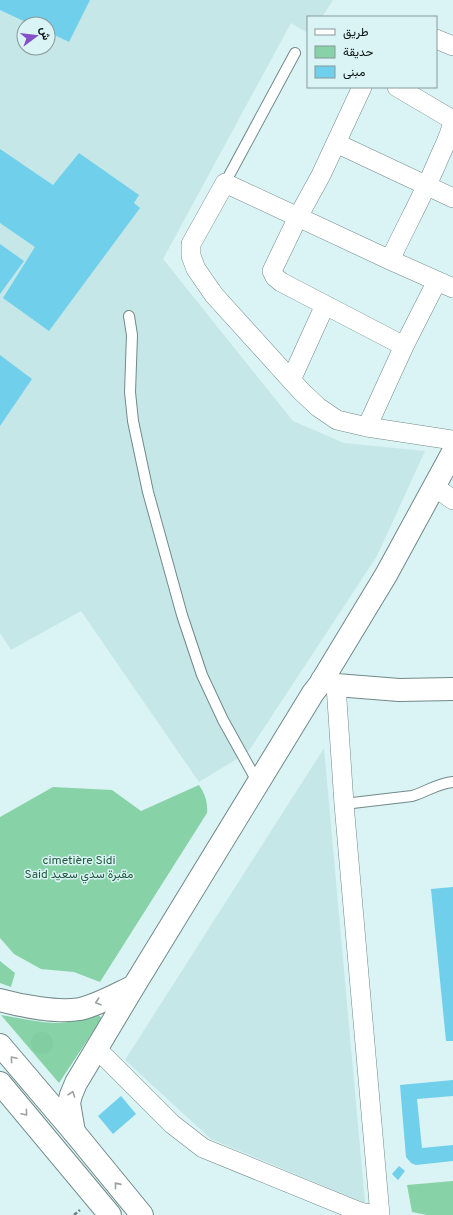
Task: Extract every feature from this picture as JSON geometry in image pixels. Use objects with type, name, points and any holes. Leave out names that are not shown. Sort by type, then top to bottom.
[{"type":"street","points":[[437,39],[453,46]]},
{"type":"street","points":[[362,88],[321,175],[298,217],[272,271],[274,278],[281,282],[404,346]]},
{"type":"street","points":[[390,260],[427,186],[447,141],[453,120],[399,88]]},
{"type":"street","points":[[336,143],[453,198]]},
{"type":"street","points":[[367,427],[404,346],[445,284],[225,183],[191,244],[191,256],[196,269],[214,295],[291,380],[318,407],[337,420],[367,427],[453,440]]},
{"type":"street","points":[[291,380],[325,305]]},
{"type":"street","points":[[74,1132],[69,1103],[76,1083],[313,693],[329,682],[453,452]]},
{"type":"street","points":[[435,487],[453,500]]},
{"type":"street","points":[[329,682],[399,690],[453,689]]},
{"type":"street","points":[[97,1049],[172,1124],[203,1148],[360,1212],[378,1215],[344,804],[329,682]]},
{"type":"street","points":[[0,1000],[55,1010],[80,1009],[105,1000],[134,986]]},
{"type":"street","points":[[0,1044],[142,1215]]},
{"type":"street","points":[[0,1083],[110,1215]]},
{"type":"lane","points":[[225,183],[295,53]]},
{"type":"lane","points":[[129,316],[132,335],[130,392],[133,421],[148,492],[182,615],[202,675],[223,720],[258,783]]},
{"type":"lane","points":[[344,804],[412,796],[423,793],[442,784],[453,782]]},
{"type":"shaded area","points":[[0,0],[333,0],[323,16],[307,16],[307,32],[291,23],[163,259],[293,421],[344,443],[425,451],[377,556],[248,752],[199,782],[81,611],[11,650],[0,633]]},
{"type":"shaded area","points":[[324,748],[365,1203],[211,1139],[125,1060]]},
{"type":"green space","name":"cimetière Sidi Said مقبرة سدي سعيد","points":[[199,785],[206,798],[207,813],[100,982],[74,972],[41,969],[14,954],[0,938],[0,817],[53,787],[112,790],[141,811]]},
{"type":"green space","points":[[0,961],[15,973],[11,987],[0,983]]},
{"type":"green space","points":[[1,1015],[54,1023],[71,1022],[98,1015],[102,1018],[59,1083]]},
{"type":"green space","points":[[42,1032],[50,1035],[53,1043],[50,1051],[42,1054],[34,1051],[31,1043],[34,1035]]},
{"type":"green space","points":[[453,1181],[453,1215],[427,1215],[412,1212],[407,1185]]},
{"type":"building","points":[[0,0],[90,0],[69,42],[56,36],[56,16],[16,16],[16,17],[0,10]]},
{"type":"building","points":[[0,149],[53,185],[79,153],[139,195],[134,203],[140,208],[49,331],[3,298],[35,247],[0,223]]},
{"type":"building","points":[[0,244],[24,261],[0,294]]},
{"type":"building","points":[[0,355],[32,379],[0,426]]},
{"type":"building","points":[[453,887],[453,1041],[446,1041],[431,889]]},
{"type":"building","points":[[453,1080],[453,1096],[417,1099],[422,1148],[453,1145],[453,1161],[416,1165],[411,1163],[406,1157],[400,1085]]},
{"type":"building","points":[[121,1096],[136,1114],[113,1134],[98,1116]]},
{"type":"building","points":[[399,1166],[405,1171],[398,1180],[392,1174]]}]
